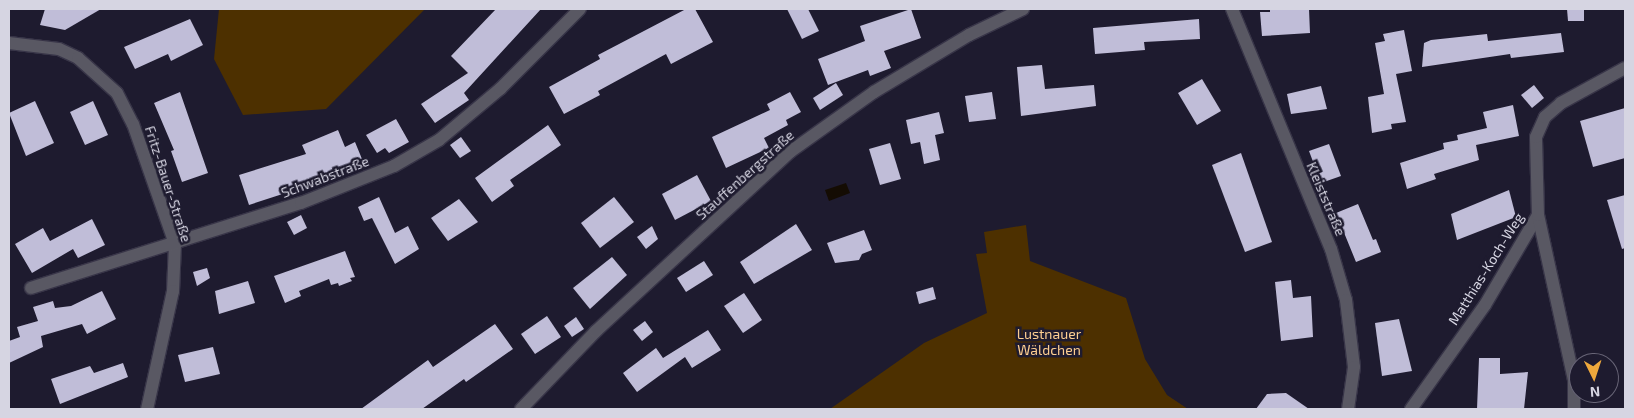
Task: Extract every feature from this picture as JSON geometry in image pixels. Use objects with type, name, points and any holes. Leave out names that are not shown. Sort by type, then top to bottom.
[{"type":"street","name":"Schwabstraße","points":[[31,288],[175,244],[321,196],[418,153],[439,140],[500,89],[580,9]]},
{"type":"street","name":"Stauffenbergstraße","points":[[521,409],[596,331],[790,152],[874,92],[969,35],[1023,9]]},
{"type":"street","name":"Kleiststraße","points":[[1232,9],[1332,249],[1346,300],[1354,367],[1348,409]]},
{"type":"street","name":"Fritz-Bauer-Straße","points":[[9,42],[60,49],[92,67],[117,93],[132,124],[175,244],[173,291],[147,409]]},
{"type":"street","name":"Matthias-Koch-Weg","points":[[1574,409],[1574,380],[1538,215],[1536,137],[1545,117],[1577,92],[1625,68]]},
{"type":"street","name":"Matthias-Koch-Weg","points":[[1410,409],[1485,305],[1538,215]]},
{"type":"green space","points":[[219,9],[425,9],[326,109],[243,115],[214,59]]},
{"type":"green space","name":"Lustnauer Wäldchen","points":[[1026,225],[1030,261],[1126,298],[1145,359],[1167,395],[1188,409],[830,409],[924,343],[987,313],[976,254],[987,253],[984,232]]},
{"type":"shaded area","points":[[846,183],[850,193],[829,201],[825,190]]},
{"type":"building","points":[[45,9],[101,9],[65,30],[40,25]]},
{"type":"building","points":[[496,9],[541,9],[464,93],[469,100],[435,123],[421,104],[468,73],[451,56]]},
{"type":"building","points":[[686,9],[695,9],[713,42],[671,64],[666,54],[598,91],[600,95],[564,114],[549,87],[600,59],[598,55]]},
{"type":"building","points":[[787,9],[808,9],[819,31],[802,39]]},
{"type":"building","points":[[911,9],[921,38],[884,51],[891,68],[870,76],[868,70],[828,85],[818,59],[865,41],[860,26]]},
{"type":"building","points":[[1270,9],[1309,9],[1310,33],[1262,36],[1260,12],[1270,12]]},
{"type":"building","points":[[1567,9],[1584,9],[1584,21],[1568,21]]},
{"type":"building","points":[[190,19],[203,45],[171,61],[168,54],[135,69],[124,47]]},
{"type":"building","points":[[1199,19],[1200,39],[1144,42],[1145,50],[1095,54],[1093,28]]},
{"type":"building","points":[[1404,30],[1412,71],[1396,74],[1406,122],[1391,124],[1392,129],[1372,133],[1368,97],[1384,94],[1375,43],[1385,41],[1383,34]]},
{"type":"building","points":[[1561,33],[1564,52],[1511,58],[1510,54],[1422,67],[1424,43],[1431,40],[1487,34],[1488,41]]},
{"type":"building","points":[[1042,65],[1045,89],[1094,85],[1096,106],[1021,116],[1017,67]]},
{"type":"building","points":[[1202,79],[1221,111],[1197,125],[1178,93]]},
{"type":"building","points":[[836,83],[843,95],[820,110],[813,98]]},
{"type":"building","points":[[1534,85],[1544,98],[1532,108],[1521,95]]},
{"type":"building","points":[[1321,86],[1327,109],[1291,114],[1287,94]]},
{"type":"building","points":[[180,92],[208,173],[182,182],[171,151],[174,150],[154,103]]},
{"type":"building","points":[[790,92],[801,112],[786,120],[788,125],[764,138],[769,148],[726,168],[712,137],[770,110],[767,104]]},
{"type":"building","points":[[992,92],[996,119],[969,122],[965,96]]},
{"type":"building","points":[[35,101],[54,143],[26,156],[9,113]]},
{"type":"building","points":[[93,101],[108,135],[85,145],[70,112]]},
{"type":"building","points":[[1513,105],[1519,136],[1476,145],[1479,160],[1434,174],[1436,179],[1407,189],[1400,163],[1444,149],[1443,143],[1458,140],[1457,135],[1487,128],[1483,112]]},
{"type":"building","points":[[1625,108],[1625,158],[1593,167],[1580,121]]},
{"type":"building","points":[[939,112],[944,133],[935,135],[940,160],[924,164],[920,142],[911,144],[906,120]]},
{"type":"building","points":[[396,119],[409,142],[389,153],[385,148],[377,153],[366,135]]},
{"type":"building","points":[[548,125],[561,145],[510,180],[514,186],[492,202],[475,178]]},
{"type":"building","points":[[338,130],[345,147],[355,142],[362,159],[298,189],[249,205],[239,175],[306,154],[302,145]]},
{"type":"building","points":[[461,137],[471,151],[460,158],[450,145]]},
{"type":"building","points":[[890,143],[901,179],[880,185],[869,149]]},
{"type":"building","points":[[1329,144],[1341,176],[1321,183],[1309,151]]},
{"type":"building","points":[[1241,153],[1272,242],[1245,252],[1212,165]]},
{"type":"building","points":[[697,175],[711,201],[675,220],[662,194]]},
{"type":"building","points":[[1509,190],[1516,217],[1457,240],[1451,214]]},
{"type":"building","points":[[1625,195],[1625,248],[1622,249],[1607,200]]},
{"type":"building","points":[[379,197],[395,233],[408,226],[419,249],[395,264],[372,218],[364,221],[358,207]]},
{"type":"building","points":[[614,197],[634,222],[600,248],[581,223]]},
{"type":"building","points":[[459,199],[478,222],[448,241],[431,218]]},
{"type":"building","points":[[1358,204],[1373,240],[1376,239],[1381,252],[1356,262],[1336,213]]},
{"type":"building","points":[[301,215],[307,228],[294,235],[287,222]]},
{"type":"building","points":[[92,219],[105,245],[78,258],[73,249],[32,273],[15,244],[43,228],[50,241]]},
{"type":"building","points":[[796,224],[812,250],[754,284],[740,262]]},
{"type":"building","points":[[652,226],[658,239],[646,249],[637,237]]},
{"type":"building","points":[[864,230],[872,250],[862,254],[859,260],[835,263],[827,243]]},
{"type":"building","points":[[345,251],[355,277],[350,278],[352,281],[339,286],[338,283],[331,285],[329,279],[299,291],[301,296],[285,303],[274,276]]},
{"type":"building","points":[[612,257],[627,275],[590,309],[573,288]]},
{"type":"building","points":[[704,261],[713,275],[686,292],[677,278]]},
{"type":"building","points":[[207,268],[210,278],[197,286],[193,272]]},
{"type":"building","points":[[1291,280],[1293,298],[1311,296],[1313,337],[1281,341],[1275,282]]},
{"type":"building","points":[[248,281],[255,303],[219,314],[215,291]]},
{"type":"building","points":[[933,287],[936,299],[919,304],[916,292]]},
{"type":"building","points":[[102,291],[116,319],[87,334],[82,324],[41,336],[43,347],[9,363],[9,341],[20,337],[17,327],[38,321],[33,307],[53,301],[55,308],[71,306]]},
{"type":"building","points":[[744,293],[762,320],[743,333],[724,306]]},
{"type":"building","points":[[547,316],[561,337],[535,354],[521,334]]},
{"type":"building","points":[[576,317],[584,329],[572,337],[564,326]]},
{"type":"building","points":[[1399,319],[1412,371],[1382,376],[1375,323]]},
{"type":"building","points":[[645,321],[653,332],[642,341],[633,330]]},
{"type":"building","points":[[495,324],[513,349],[466,382],[464,379],[422,409],[361,409],[428,360],[433,367]]},
{"type":"building","points":[[708,330],[721,350],[692,368],[685,357],[637,392],[623,373],[656,348],[663,358]]},
{"type":"building","points":[[213,347],[220,374],[185,382],[178,355]]},
{"type":"building","points":[[1479,358],[1500,358],[1500,374],[1528,372],[1524,409],[1477,409]]},
{"type":"building","points":[[123,363],[128,377],[60,404],[51,379],[90,366],[94,373]]},
{"type":"building","points":[[1286,393],[1309,409],[1256,409],[1267,394]]}]
